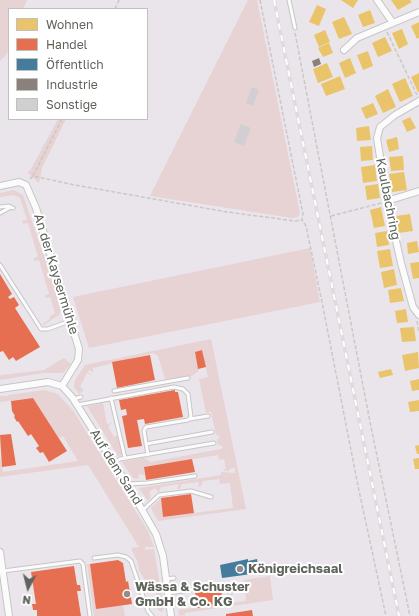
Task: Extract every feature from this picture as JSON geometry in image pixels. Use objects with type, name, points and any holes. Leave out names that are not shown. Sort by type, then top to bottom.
[{"type":"street","points":[[377,0],[393,22]]},
{"type":"street","points":[[344,50],[357,38],[419,12]]},
{"type":"street","name":"Kaulbachring","points":[[418,314],[413,307],[401,263],[387,201],[377,138],[380,127],[395,115],[419,101]]},
{"type":"street","points":[[0,186],[19,182],[26,185]]},
{"type":"street","name":"An der Kaysermühle","points":[[26,185],[36,208],[78,346],[79,357],[62,386]]},
{"type":"street","points":[[387,201],[419,191]]},
{"type":"street","points":[[0,389],[42,382],[53,382],[62,386]]},
{"type":"street","name":"Auf dem Sand","points":[[62,386],[73,399],[114,463],[143,510],[158,541],[166,579],[171,616]]},
{"type":"street","points":[[0,553],[5,604],[9,616]]},
{"type":"lane","points":[[290,0],[295,28]]},
{"type":"lane","points":[[0,207],[12,207],[0,214]]},
{"type":"lane","points":[[0,265],[41,329],[48,329],[70,321]]},
{"type":"lane","points":[[114,391],[188,378]]},
{"type":"lane","points":[[77,405],[179,387],[188,394],[191,415],[188,420]]},
{"type":"lane","points":[[73,399],[81,397]]},
{"type":"lane","points":[[111,398],[125,458]]},
{"type":"lane","points":[[148,455],[144,430],[146,427],[208,416]]},
{"type":"lane","points":[[146,444],[212,432]]},
{"type":"lane","points":[[114,463],[125,458],[214,443]]},
{"type":"lane","points":[[127,484],[147,483],[195,476]]},
{"type":"lane","points":[[143,510],[159,495],[191,491],[211,497]]},
{"type":"lane","points":[[94,558],[118,555],[126,556],[131,561],[148,612],[152,616]]},
{"type":"lane","points":[[1,567],[78,560],[81,562],[90,616]]},
{"type":"lane","points":[[166,579],[174,578]]},
{"type":"lane","points":[[168,593],[224,585],[230,593]]},
{"type":"path","points":[[260,0],[303,214],[302,220],[306,226],[358,486],[386,616]]},
{"type":"path","points":[[384,26],[419,101]]},
{"type":"path","points":[[295,28],[370,422],[410,616]]},
{"type":"path","points":[[26,185],[33,176],[61,120]]},
{"type":"path","points":[[33,176],[213,210],[295,222],[302,220]]},
{"type":"path","points":[[331,216],[387,201]]},
{"type":"path","points":[[418,314],[417,323],[419,333]]},
{"type":"shaded area","points":[[0,0],[27,0],[23,8],[8,8],[8,50],[7,54],[0,61]]},
{"type":"shaded area","points":[[248,0],[257,0],[300,213],[298,217],[292,218],[150,196]]},
{"type":"shaded area","points":[[57,120],[66,120],[42,168],[39,183],[27,172],[30,171]]},
{"type":"shaded area","points":[[14,190],[23,195],[60,303],[60,314],[44,325],[42,324],[50,319],[49,317],[55,313],[50,297],[45,298],[45,295],[49,294],[39,260],[34,261],[34,258],[38,257],[28,223],[23,224],[22,221],[27,220],[20,198],[14,195],[0,197],[0,193]]},
{"type":"shaded area","points":[[310,248],[320,302],[89,348],[73,297]]},
{"type":"shaded area","points":[[211,339],[246,509],[158,521],[151,508],[161,498],[163,517],[233,508],[230,483],[219,484],[220,479],[203,481],[201,486],[198,487],[199,482],[182,484],[180,489],[177,489],[179,484],[161,487],[159,492],[155,488],[149,492],[151,496],[148,501],[139,488],[221,475],[221,472],[235,473],[235,468],[229,469],[229,471],[221,470],[226,469],[224,459],[219,460],[218,455],[144,467],[145,475],[139,474],[138,479],[133,478],[122,462],[144,458],[151,462],[221,449],[223,447],[218,444],[217,440],[220,436],[216,435],[211,412],[206,413],[199,379],[208,377],[202,350],[195,352],[199,371],[192,376],[165,379],[158,356],[153,353],[93,368],[93,373],[90,370],[88,372],[92,375],[87,373],[80,387],[84,390],[79,394],[74,387],[75,380],[85,365]]},
{"type":"shaded area","points":[[64,358],[71,364],[63,373],[44,373],[0,380],[0,376],[2,375],[44,370]]},
{"type":"shaded area","points":[[44,390],[58,394],[74,412],[148,531],[154,547],[145,547],[145,550],[154,549],[164,609],[162,612],[158,610],[154,581],[146,582],[139,570],[138,563],[131,548],[139,547],[88,465],[0,477],[0,455],[3,472],[78,461],[63,436],[59,438],[33,398],[0,402],[0,396]]},
{"type":"shaded area","points":[[103,403],[107,424],[112,423],[108,426],[114,437],[119,435],[122,455],[118,456],[87,406]]},
{"type":"shaded area","points":[[87,564],[90,564],[96,608],[123,605],[125,616],[94,616]]},
{"type":"shaded area","points":[[270,576],[273,600],[185,613],[185,615],[179,616],[178,610],[246,601],[244,580]]},
{"type":"building: Wohnen","points":[[341,0],[358,0],[353,8]]},
{"type":"building: Wohnen","points":[[391,0],[410,0],[412,2],[398,10]]},
{"type":"building: Wohnen","points":[[317,5],[326,9],[319,26],[309,22]]},
{"type":"building: Wohnen","points":[[370,10],[375,23],[363,27],[358,15]]},
{"type":"building: Wohnen","points":[[344,17],[352,34],[339,39],[332,22]]},
{"type":"building: Wohnen","points":[[419,22],[419,38],[417,39],[411,26]]},
{"type":"building: Wohnen","points":[[402,29],[408,44],[399,49],[392,33]]},
{"type":"building: Wohnen","points":[[325,30],[330,42],[319,47],[314,35]]},
{"type":"building: Wohnen","points":[[385,37],[392,51],[378,57],[372,43]]},
{"type":"building: Wohnen","points":[[329,43],[333,53],[323,57],[318,48]]},
{"type":"building: Wohnen","points":[[368,51],[373,66],[363,70],[357,55]]},
{"type":"building: Wohnen","points":[[350,58],[356,73],[345,78],[339,63]]},
{"type":"building: Wohnen","points":[[327,63],[333,77],[318,83],[313,69]]},
{"type":"building: Wohnen","points":[[419,73],[419,92],[418,92],[411,77]]},
{"type":"building: Wohnen","points":[[340,76],[345,89],[326,96],[321,84]]},
{"type":"building: Wohnen","points":[[405,78],[413,96],[400,102],[392,84]]},
{"type":"building: Wohnen","points":[[388,89],[396,107],[383,113],[375,96]]},
{"type":"building: Wohnen","points":[[373,103],[378,114],[366,119],[361,108]]},
{"type":"building: Wohnen","points":[[410,117],[416,128],[407,132],[402,121]]},
{"type":"building: Wohnen","points":[[369,126],[371,140],[357,141],[356,128]]},
{"type":"building: Wohnen","points":[[397,137],[399,149],[389,152],[386,140]]},
{"type":"building: Wohnen","points":[[372,146],[373,160],[361,161],[360,147]]},
{"type":"building: Wohnen","points":[[403,156],[404,170],[391,171],[389,157]]},
{"type":"building: Wohnen","points":[[375,165],[377,181],[363,183],[361,167]]},
{"type":"building: Wohnen","points":[[404,172],[407,190],[392,192],[389,174]]},
{"type":"building: Wohnen","points":[[378,184],[380,198],[367,200],[365,186]]},
{"type":"building: Wohnen","points":[[381,207],[385,226],[374,228],[370,210]]},
{"type":"building: Wohnen","points":[[410,214],[413,231],[398,233],[396,216]]},
{"type":"building: Wohnen","points":[[387,231],[389,245],[377,247],[375,233]]},
{"type":"building: Wohnen","points":[[417,241],[419,252],[408,254],[407,243]]},
{"type":"building: Wohnen","points":[[390,249],[393,266],[380,268],[377,251]]},
{"type":"building: Wohnen","points":[[419,262],[419,278],[413,279],[410,263]]},
{"type":"building: Wohnen","points":[[394,269],[397,285],[384,288],[381,272]]},
{"type":"building: Wohnen","points":[[401,288],[404,301],[390,303],[388,290]]},
{"type":"building: Wohnen","points":[[406,309],[408,322],[397,323],[395,311]]},
{"type":"building: Wohnen","points":[[414,327],[416,341],[402,342],[400,328]]},
{"type":"building: Wohnen","points":[[418,352],[419,368],[405,371],[402,355]]},
{"type":"building: Wohnen","points":[[391,369],[393,375],[380,378],[378,372]]},
{"type":"building: Wohnen","points":[[419,379],[419,390],[412,391],[410,381]]},
{"type":"building: Wohnen","points":[[419,400],[419,411],[410,412],[408,402]]},
{"type":"building: Wohnen","points":[[419,445],[419,454],[417,454],[415,446]]},
{"type":"building: Wohnen","points":[[419,458],[419,469],[415,469],[413,459]]},
{"type":"building: Handel","points":[[0,274],[12,294],[8,297],[10,299],[14,297],[19,305],[15,308],[40,347],[16,361],[13,357],[9,360],[3,351],[0,352]]},
{"type":"building: Handel","points":[[202,350],[206,367],[198,369],[195,352]]},
{"type":"building: Handel","points":[[150,355],[155,380],[117,388],[112,362]]},
{"type":"building: Handel","points":[[175,390],[175,392],[178,392],[183,417],[145,424],[144,419],[137,420],[142,446],[128,448],[122,416],[127,415],[126,409],[121,410],[119,400]]},
{"type":"building: Handel","points":[[33,398],[67,451],[49,462],[43,452],[40,453],[36,448],[39,446],[31,434],[28,436],[18,421],[17,422],[12,411],[11,401]]},
{"type":"building: Handel","points":[[11,434],[16,465],[2,467],[0,435]]},
{"type":"building: Handel","points":[[192,459],[195,472],[146,480],[144,467]]},
{"type":"building: Handel","points":[[191,494],[194,513],[163,517],[161,498]]},
{"type":"building: Handel","points":[[118,560],[123,563],[132,604],[96,609],[90,564]]},
{"type":"building: Handel","points":[[74,566],[77,585],[80,585],[81,591],[77,591],[81,616],[37,616],[37,610],[33,610],[32,604],[36,604],[31,572]]},
{"type":"building: Handel","points":[[221,588],[223,604],[197,608],[195,591]]},
{"type":"building: Handel","points":[[252,610],[253,616],[226,616],[226,614]]},
{"type":"building: Öffentlich","name":"Königreichsaal","points":[[248,559],[248,561],[257,559],[259,573],[222,578],[220,565]]},
{"type":"building: Industrie","points":[[319,58],[321,64],[314,67],[312,61]]},
{"type":"building: Sonstige","points":[[252,87],[259,90],[253,106],[246,103]]},
{"type":"building: Sonstige","points":[[241,124],[251,128],[244,146],[234,142]]},
{"type":"railway","points":[[274,0],[399,616]]},
{"type":"place","name":"Königreichsaal","points":[[240,569]]},
{"type":"place","name":"Wässa & Schuster GmbH & Co. KG","points":[[127,594]]}]
